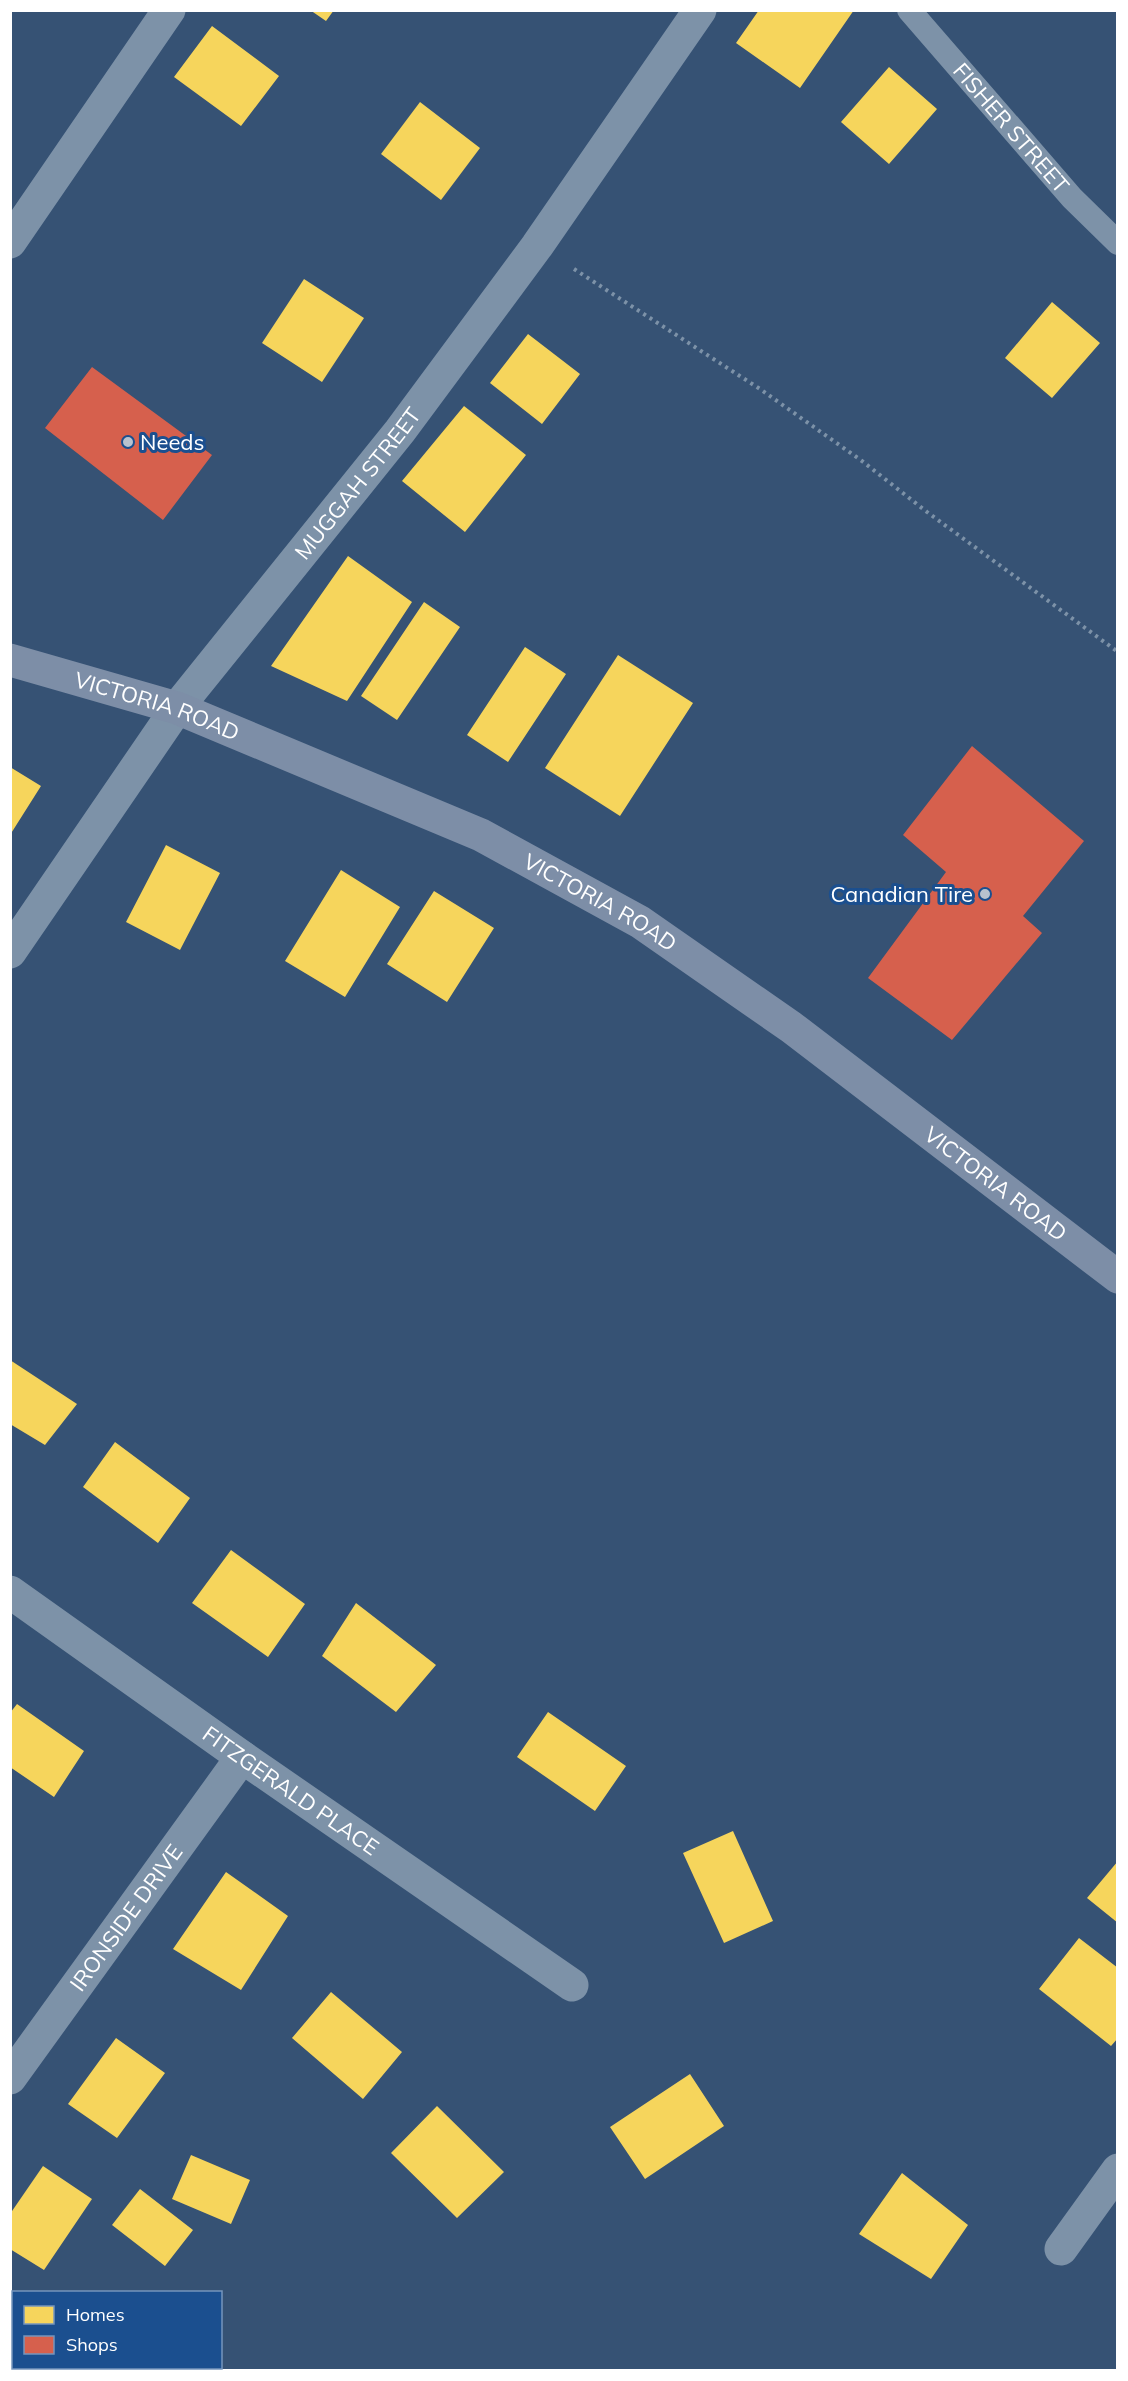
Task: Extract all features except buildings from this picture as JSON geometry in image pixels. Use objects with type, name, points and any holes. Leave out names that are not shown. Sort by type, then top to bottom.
[{"type":"main road","name":"VICTORIA ROAD","points":[[10,660],[177,708],[481,835],[640,922],[791,1027],[1118,1277]]},
{"type":"street","points":[[10,242],[169,10]]},
{"type":"street","name":"MUGGAH STREET","points":[[10,952],[177,708],[400,431],[537,246],[700,10]]},
{"type":"street","name":"FITZGERALD PLACE","points":[[10,1592],[242,1757],[572,1985]]},
{"type":"street","name":"IRONSIDE DRIVE","points":[[10,2078],[242,1757]]},
{"type":"street","points":[[1061,2249],[1118,2170]]},
{"type":"lane","name":"FISHER STREET","points":[[909,10],[1072,198],[1118,243]]},
{"type":"path","points":[[537,246],[770,396],[862,461],[927,512],[1118,652]]},
{"type":"place","name":"Needs","points":[[128,442]]},
{"type":"place","name":"Canadian Tire","points":[[985,894]]}]
